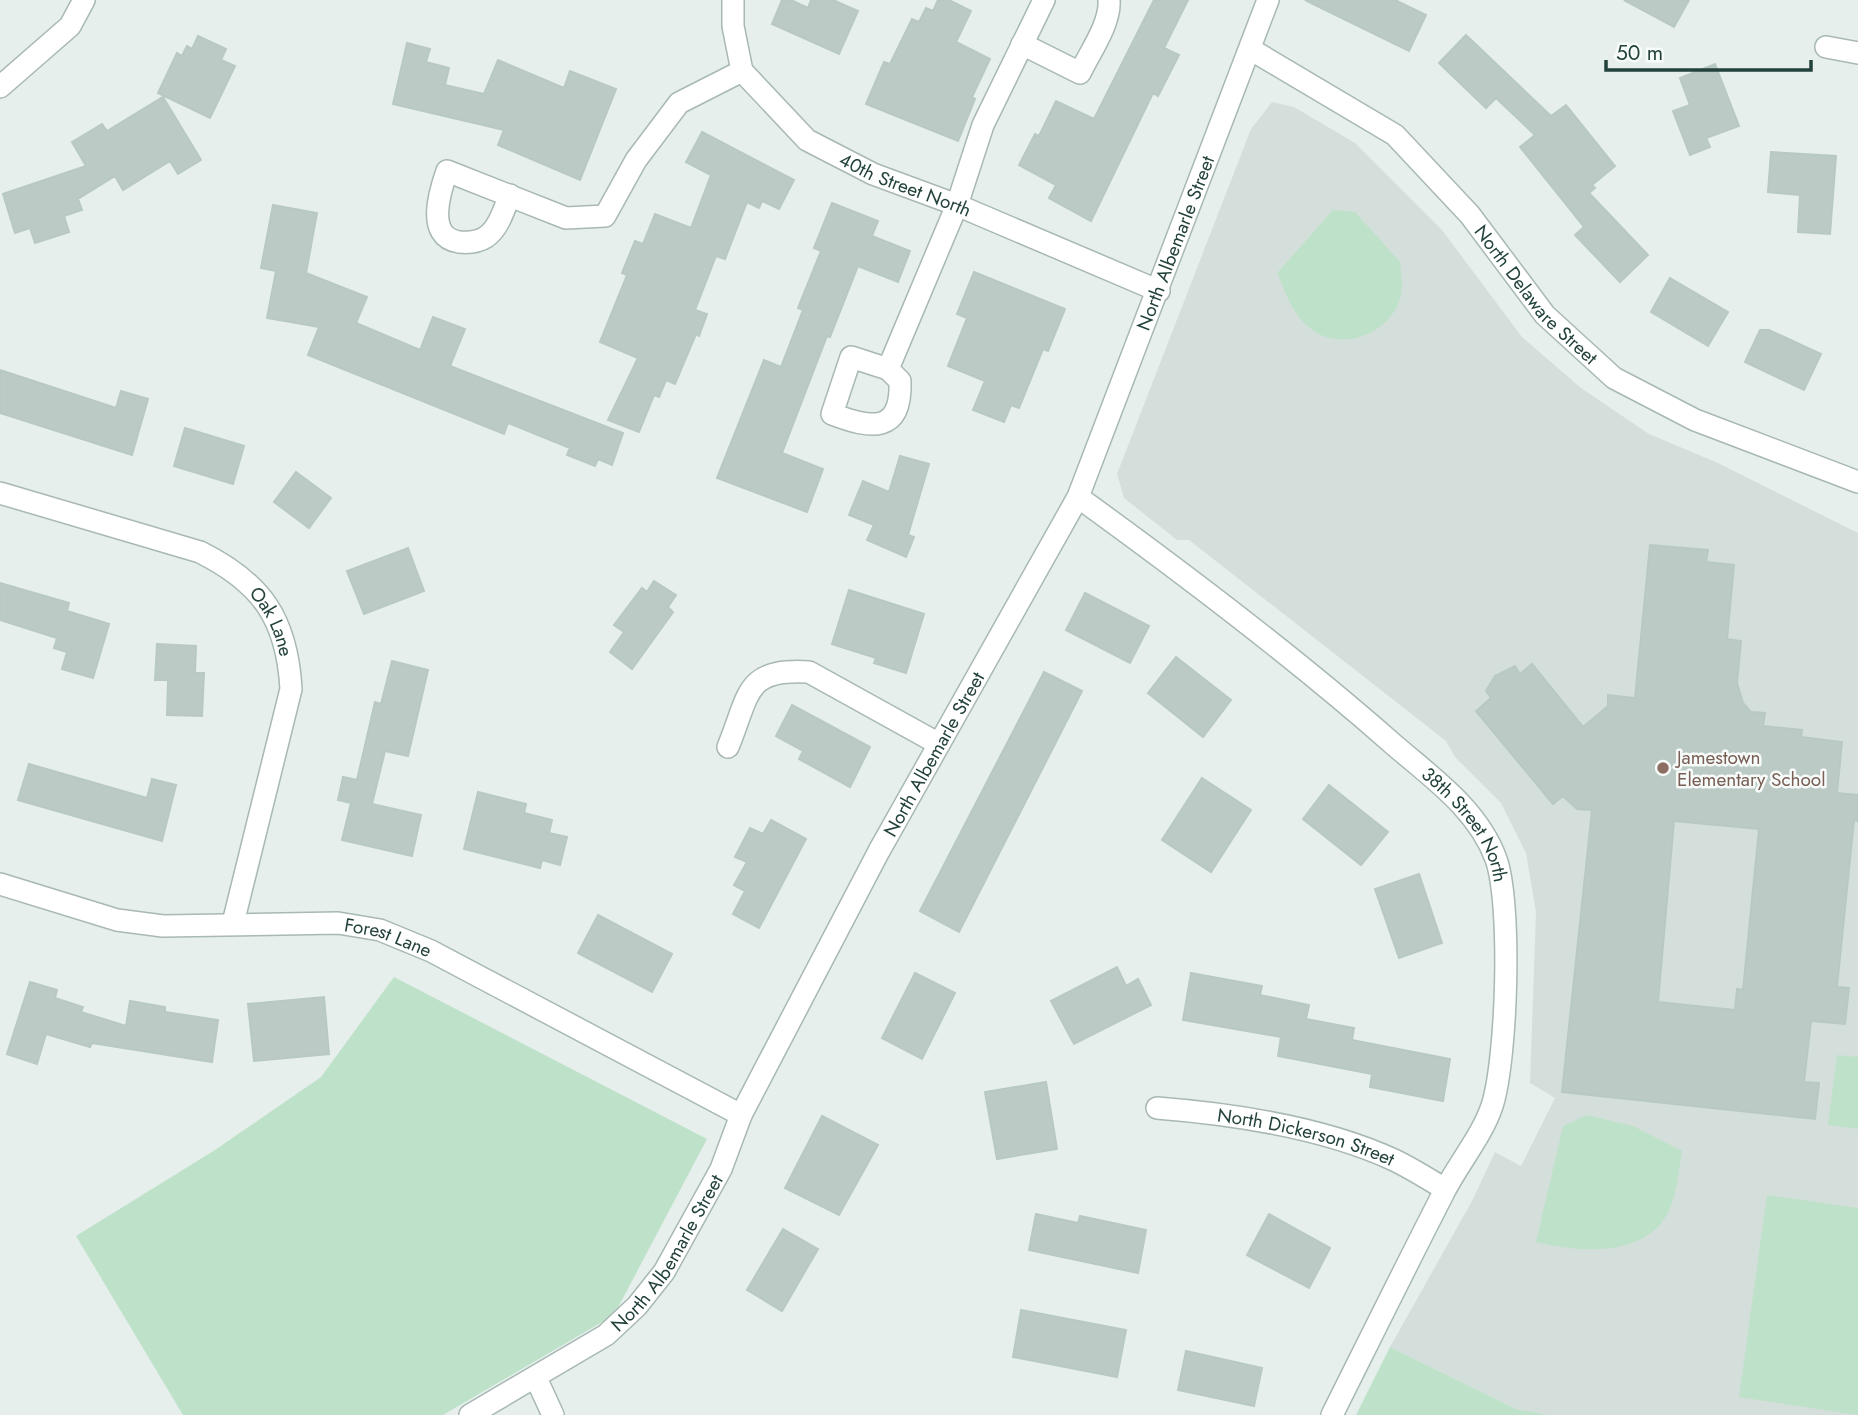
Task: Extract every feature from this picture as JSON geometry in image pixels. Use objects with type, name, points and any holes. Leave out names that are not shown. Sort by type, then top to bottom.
[{"type":"street","points":[[0,87],[70,26],[84,0]]},
{"type":"street","points":[[510,195],[566,218],[605,216],[636,160],[678,103],[742,71],[733,26],[733,0]]},
{"type":"street","points":[[888,369],[957,205],[983,125],[1044,0]]},
{"type":"street","points":[[1022,44],[1080,73],[1103,26],[1110,8],[1109,0]]},
{"type":"street","name":"North Albemarle Street","points":[[470,1415],[606,1335],[637,1306],[664,1272],[720,1169],[741,1115],[939,744],[1078,497],[1268,0]]},
{"type":"street","points":[[1826,47],[1858,53]]},
{"type":"street","name":"North Delaware Street","points":[[1250,49],[1395,135],[1470,215],[1545,315],[1614,378],[1695,421],[1858,482]]},
{"type":"street","name":"40th Street North","points":[[742,71],[807,140],[873,174],[957,205],[1159,291]]},
{"type":"street","name":"Oak Lane","points":[[0,493],[200,552],[230,567],[252,585],[270,608],[283,634],[289,660],[291,690],[233,923]]},
{"type":"street","name":"38th Street North","points":[[1078,497],[1210,593],[1360,715],[1461,804],[1481,829],[1496,859],[1503,888],[1506,934],[1501,1066],[1491,1108],[1445,1189],[1332,1415]]},
{"type":"street","points":[[728,747],[754,684],[768,673],[786,671],[809,672],[939,744]]},
{"type":"street","name":"Forest Lane","points":[[0,884],[117,920],[163,926],[338,923],[380,930],[431,951],[741,1115]]},
{"type":"street","name":"North Dickerson Street","points":[[1157,1108],[1255,1120],[1360,1146],[1394,1160],[1445,1189]]},
{"type":"street","points":[[536,1378],[553,1415]]},
{"type":"shaded area","name":"Jamestown Elementary School","points":[[1272,102],[1294,107],[1355,143],[1442,230],[1522,337],[1581,388],[1649,434],[1718,463],[1858,533],[1858,1415],[1550,1415],[1516,1409],[1390,1347],[1472,1201],[1495,1152],[1521,1166],[1555,1098],[1530,1083],[1536,912],[1526,853],[1501,803],[1455,757],[1446,741],[1189,540],[1177,540],[1124,498],[1117,474],[1251,129]]},
{"type":"green space","points":[[1333,210],[1355,212],[1400,262],[1402,291],[1396,308],[1388,320],[1377,329],[1350,339],[1322,336],[1310,328],[1290,303],[1277,273]]},
{"type":"green space","points":[[394,977],[707,1139],[614,1315],[443,1415],[183,1415],[76,1236],[215,1150],[321,1077]]},
{"type":"green space","points":[[1837,1055],[1858,1057],[1858,1129],[1828,1125]]},
{"type":"green space","points":[[1587,1115],[1633,1126],[1682,1151],[1673,1200],[1664,1219],[1651,1233],[1635,1242],[1616,1247],[1575,1249],[1536,1242],[1563,1126]]},
{"type":"green space","points":[[1767,1195],[1858,1208],[1858,1415],[1739,1397]]},
{"type":"green space","points":[[1390,1347],[1516,1409],[1550,1415],[1356,1415]]},
{"type":"building","points":[[782,0],[791,0],[808,8],[811,0],[833,0],[858,11],[839,54],[772,24]]},
{"type":"building","points":[[938,0],[949,0],[971,11],[956,42],[990,59],[972,97],[975,99],[958,141],[866,104],[884,62],[890,64],[912,19],[919,22],[926,8],[933,11]]},
{"type":"building","points":[[1154,0],[1188,0],[1164,48],[1179,55],[1158,96],[1153,93],[1091,221],[1049,198],[1056,185],[1019,165],[1035,134],[1039,136],[1056,101],[1094,119]]},
{"type":"building","points":[[1305,0],[1395,0],[1426,15],[1409,51]]},
{"type":"building","points":[[1624,0],[1689,0],[1674,27]]},
{"type":"building","points":[[1466,35],[1551,116],[1566,105],[1615,166],[1592,185],[1595,188],[1589,193],[1648,255],[1620,282],[1575,235],[1584,227],[1520,147],[1535,135],[1496,98],[1486,108],[1439,63]]},
{"type":"building","points":[[198,36],[226,49],[221,60],[235,66],[210,118],[158,93],[177,53],[182,56],[187,46],[192,49]]},
{"type":"building","points":[[407,43],[430,49],[426,62],[449,68],[445,85],[484,94],[498,60],[564,88],[570,71],[616,89],[580,180],[498,145],[504,130],[393,104]]},
{"type":"building","points":[[1715,64],[1739,126],[1706,138],[1710,147],[1690,155],[1673,111],[1690,105],[1680,78]]},
{"type":"building","points":[[163,97],[201,160],[178,174],[170,161],[123,190],[115,176],[78,199],[82,210],[64,216],[69,232],[35,243],[30,228],[15,233],[3,194],[86,166],[72,142],[102,124],[107,131]]},
{"type":"building","points":[[702,132],[794,180],[779,209],[762,201],[759,208],[747,202],[725,259],[716,256],[695,310],[707,314],[699,336],[696,334],[675,384],[666,380],[659,397],[654,395],[639,432],[608,420],[638,358],[600,342],[627,275],[622,273],[635,241],[643,244],[655,214],[691,228],[711,175],[686,162]]},
{"type":"building","points":[[1771,152],[1836,156],[1830,234],[1798,232],[1800,195],[1768,192]]},
{"type":"building","points":[[832,203],[878,221],[872,236],[910,251],[898,282],[858,266],[830,337],[827,336],[782,453],[823,469],[807,512],[717,478],[764,360],[781,367],[803,310],[798,308],[821,251],[814,248]]},
{"type":"building","points":[[273,205],[317,213],[306,273],[367,297],[356,323],[420,350],[433,317],[465,329],[450,366],[623,433],[612,465],[598,459],[595,466],[567,455],[570,448],[508,423],[504,434],[308,355],[319,327],[267,318],[276,271],[261,268]]},
{"type":"building","points":[[974,272],[1065,309],[1048,351],[1043,349],[1019,408],[1011,405],[1004,422],[973,410],[985,381],[948,366],[967,318],[957,314]]},
{"type":"building","points":[[1670,278],[1728,312],[1708,346],[1651,312]]},
{"type":"building","points":[[1760,330],[1769,330],[1821,354],[1804,390],[1745,362]]},
{"type":"building","points":[[0,370],[116,408],[121,391],[148,399],[132,455],[0,413]]},
{"type":"building","points":[[185,428],[244,446],[233,484],[174,466]]},
{"type":"building","points":[[900,456],[929,464],[908,535],[914,537],[906,557],[867,540],[874,525],[849,515],[863,481],[889,492]]},
{"type":"building","points":[[296,472],[331,498],[309,528],[274,502]]},
{"type":"building","name":"Jamestown Elementary School","points":[[1650,545],[1708,550],[1706,562],[1734,565],[1727,639],[1741,641],[1737,683],[1743,703],[1751,712],[1765,713],[1763,726],[1802,730],[1801,737],[1842,742],[1837,793],[1858,795],[1858,821],[1854,820],[1837,987],[1849,988],[1845,1024],[1811,1021],[1804,1082],[1819,1083],[1815,1119],[1562,1092],[1592,810],[1577,809],[1563,796],[1553,804],[1476,711],[1491,698],[1486,691],[1495,676],[1515,666],[1520,674],[1532,664],[1583,727],[1608,706],[1608,695],[1635,698]],"holes":[[[1674,821],[1759,829],[1743,990],[1737,989],[1735,1010],[1658,1002]]]},
{"type":"building","points":[[408,548],[424,591],[364,614],[347,571]]},
{"type":"building","points":[[654,581],[676,595],[668,607],[673,612],[632,669],[610,652],[624,632],[614,625],[642,588],[647,592]]},
{"type":"building","points":[[0,583],[69,603],[67,611],[109,624],[93,678],[62,669],[67,652],[54,648],[57,638],[0,620]]},
{"type":"building","points":[[849,590],[924,614],[906,673],[874,663],[876,658],[832,644]]},
{"type":"building","points":[[1085,593],[1149,626],[1130,663],[1066,630]]},
{"type":"building","points":[[157,644],[196,646],[195,673],[204,673],[202,716],[167,715],[168,680],[155,680]]},
{"type":"building","points":[[1176,657],[1231,700],[1203,737],[1148,693]]},
{"type":"building","points":[[392,661],[428,670],[408,756],[385,751],[372,804],[421,815],[412,856],[342,840],[351,803],[338,800],[343,777],[357,780],[375,702],[381,704]]},
{"type":"building","points":[[1044,672],[1082,691],[959,932],[920,911]]},
{"type":"building","points":[[792,705],[870,747],[850,787],[799,759],[803,751],[776,736]]},
{"type":"building","points":[[29,764],[147,798],[152,779],[176,785],[162,841],[18,800]]},
{"type":"building","points":[[1202,778],[1251,810],[1211,872],[1162,840]]},
{"type":"building","points":[[1329,785],[1388,832],[1361,865],[1303,819]]},
{"type":"building","points":[[478,792],[526,804],[524,813],[552,820],[549,833],[567,837],[560,865],[542,860],[540,868],[464,849]]},
{"type":"building","points":[[771,820],[806,839],[759,928],[733,914],[745,891],[734,885],[747,862],[735,857],[750,828],[763,834]]},
{"type":"building","points":[[1419,874],[1442,943],[1399,958],[1375,889]]},
{"type":"building","points":[[598,915],[672,954],[652,992],[578,953]]},
{"type":"building","points":[[1117,967],[1126,986],[1138,979],[1151,1005],[1074,1044],[1051,1001]]},
{"type":"building","points":[[915,973],[955,993],[922,1059],[882,1038]]},
{"type":"building","points":[[1191,973],[1262,986],[1260,995],[1309,1005],[1306,1019],[1354,1028],[1352,1040],[1450,1059],[1443,1101],[1370,1087],[1372,1074],[1278,1056],[1281,1037],[1183,1020]]},
{"type":"building","points":[[30,982],[57,990],[55,998],[83,1007],[81,1012],[126,1026],[130,1001],[165,1007],[165,1012],[218,1020],[212,1062],[92,1043],[90,1047],[46,1034],[37,1064],[7,1054]]},
{"type":"building","points":[[324,997],[329,1054],[254,1061],[248,1004]]},
{"type":"building","points":[[1046,1082],[1057,1149],[997,1159],[985,1092]]},
{"type":"building","points":[[822,1116],[878,1145],[839,1215],[785,1188]]},
{"type":"building","points":[[1036,1214],[1078,1223],[1080,1216],[1146,1230],[1138,1273],[1029,1250]]},
{"type":"building","points":[[1269,1214],[1330,1248],[1309,1288],[1247,1255]]},
{"type":"building","points":[[783,1229],[818,1249],[782,1311],[747,1290]]},
{"type":"building","points":[[1021,1310],[1126,1330],[1117,1377],[1013,1357]]},
{"type":"building","points":[[1186,1351],[1262,1368],[1254,1406],[1178,1390]]},
{"type":"place","name":"Jamestown Elementary School","points":[[1663,768]]}]
